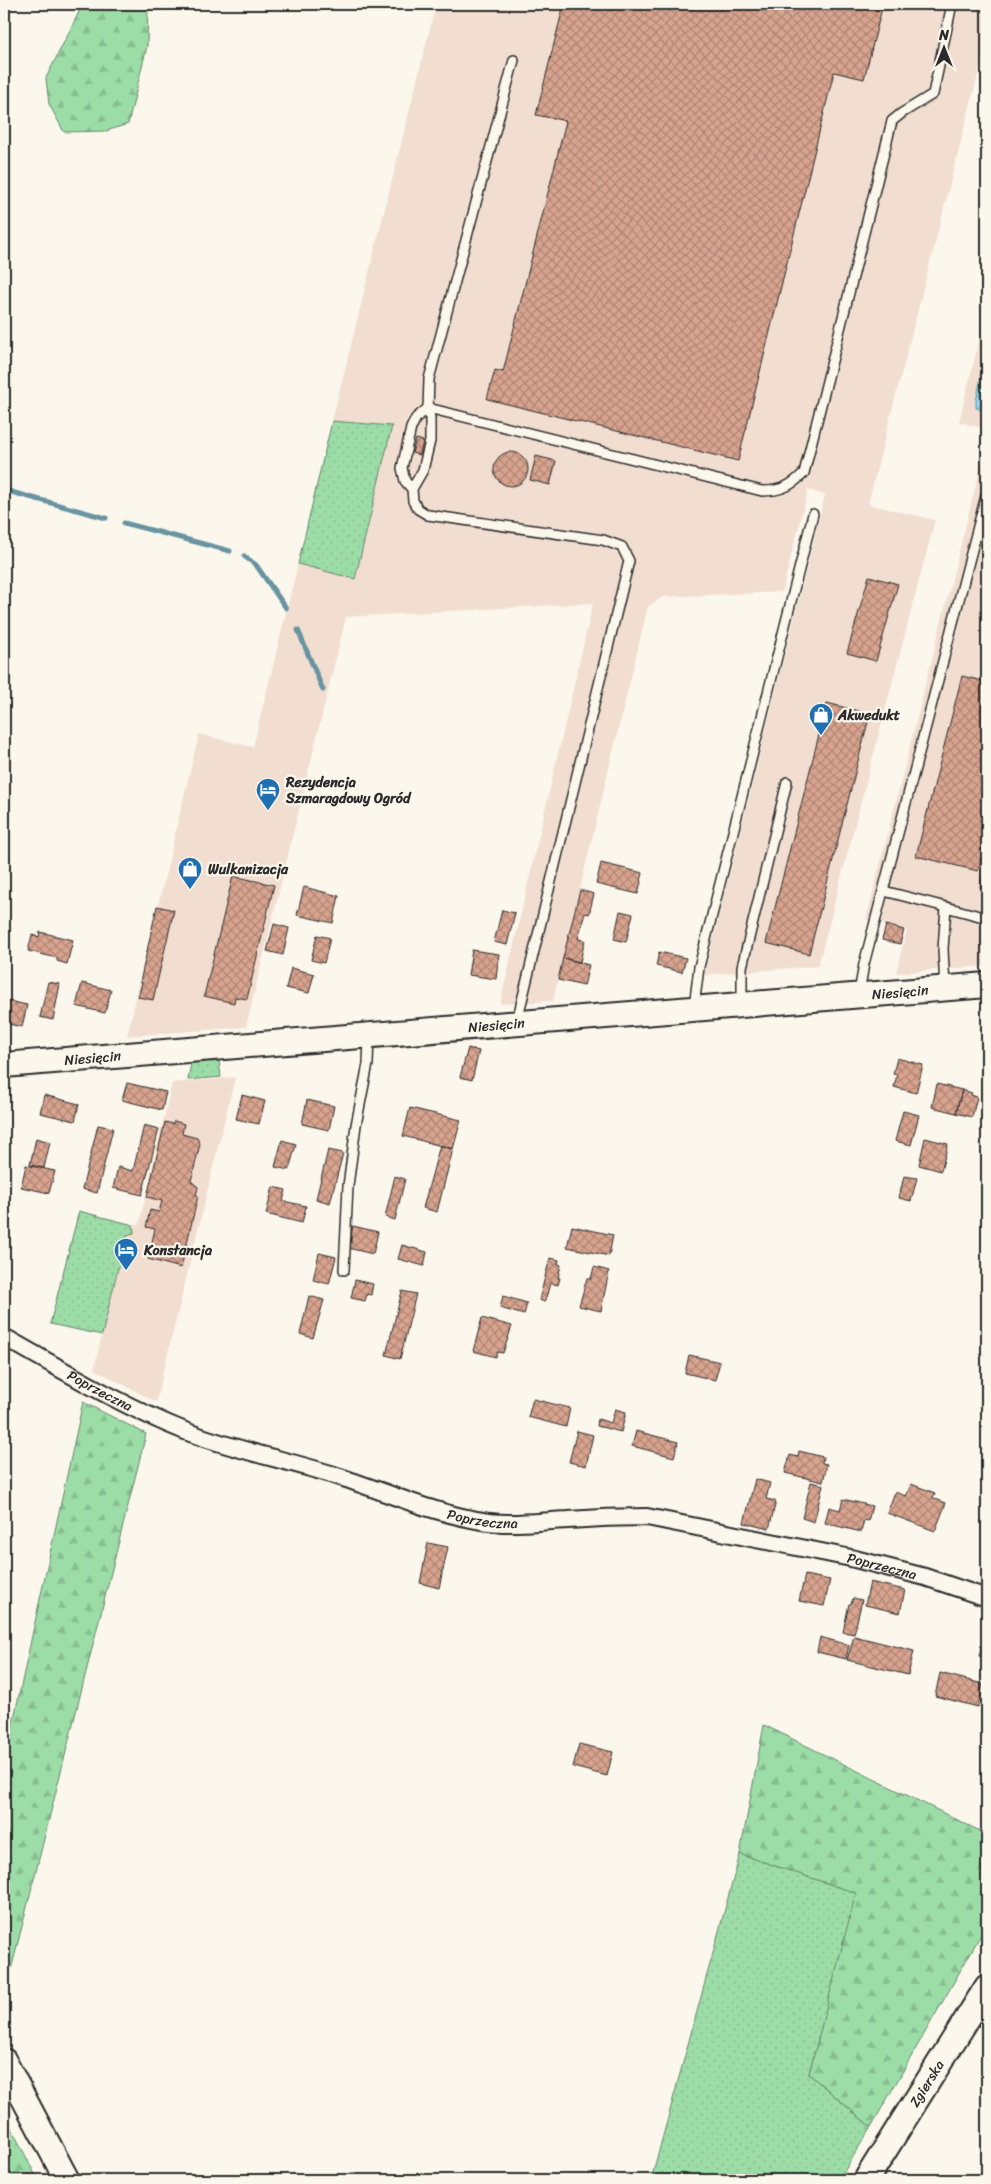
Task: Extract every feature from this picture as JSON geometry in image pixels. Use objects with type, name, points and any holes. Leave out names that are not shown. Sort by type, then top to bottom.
[{"type":"street","name":"Niesięcin","points":[[4,1065],[694,1011],[742,1005],[987,985]]},
{"type":"street","name":"Poprzeczna","points":[[4,1337],[137,1410],[186,1431],[225,1445],[323,1472],[446,1513],[489,1522],[525,1523],[613,1517],[647,1517],[851,1558],[925,1577],[987,1598]]},
{"type":"street","name":"Zgierska","points":[[866,2180],[987,1987]]},
{"type":"street","points":[[4,2061],[67,2180]]},
{"type":"lane","points":[[428,408],[762,491],[776,491],[791,486],[804,473],[892,121],[902,112],[933,94],[952,4]]},
{"type":"lane","points":[[514,60],[429,379],[430,441],[423,470],[412,489],[413,501],[418,509],[428,515],[603,540],[622,548],[629,561],[516,1024]]},
{"type":"lane","points":[[412,489],[405,481],[402,468],[416,418],[428,408]]},
{"type":"lane","points":[[859,996],[864,964],[987,492]]},
{"type":"lane","points":[[694,1011],[698,967],[812,514]]},
{"type":"lane","points":[[742,1005],[742,967],[787,782]]},
{"type":"lane","points":[[884,892],[987,918]]},
{"type":"lane","points":[[945,988],[943,949],[946,907]]},
{"type":"lane","points":[[344,1270],[348,1186],[356,1125],[368,1064],[369,1036]]},
{"type":"shaded area","points":[[436,4],[987,4],[987,40],[868,504],[935,520],[818,966],[704,975],[825,495],[808,490],[782,592],[663,597],[648,606],[553,1001],[500,1004],[593,603],[346,617],[246,1027],[127,1036],[199,734],[253,747],[298,564],[355,578],[392,426],[332,421]]},
{"type":"shaded area","points":[[987,309],[987,429],[959,422]]},
{"type":"shaded area","points":[[987,441],[987,966],[896,973],[907,930],[866,920]]},
{"type":"shaded area","name":"Konstancja","points":[[235,1077],[156,1402],[94,1369],[102,1335],[50,1324],[79,1211],[139,1225],[172,1083]]},
{"type":"green space","points":[[83,4],[148,4],[147,46],[128,124],[106,131],[64,132],[49,104],[46,78]]},
{"type":"green space","points":[[332,421],[392,426],[355,579],[298,564]]},
{"type":"green space","points":[[219,1061],[221,1077],[188,1080],[191,1063]]},
{"type":"green space","points":[[79,1211],[133,1225],[134,1233],[127,1235],[126,1238],[133,1247],[128,1259],[118,1268],[102,1335],[50,1324]]},
{"type":"green space","points":[[83,1402],[146,1434],[11,1970],[4,1954],[4,1764]]},
{"type":"green space","points":[[764,1725],[984,1833],[987,1846],[987,1924],[871,2127],[809,2074],[856,1893],[740,1854]]},
{"type":"green space","points":[[740,1854],[857,1893],[809,2074],[871,2127],[839,2180],[651,2180]]},
{"type":"green space","points":[[4,2114],[38,2180],[4,2180]]},
{"type":"water","points":[[987,352],[987,412],[976,408]]},
{"type":"building","points":[[564,4],[883,4],[864,79],[834,72],[738,461],[487,399],[495,370],[503,372],[566,121],[536,115]]},
{"type":"building","points":[[416,439],[423,441],[420,455],[412,453]]},
{"type":"building","points":[[511,452],[523,457],[528,469],[523,481],[511,486],[499,481],[494,469],[499,457]]},
{"type":"building","points":[[536,456],[556,461],[550,485],[530,480]]},
{"type":"building","points":[[869,576],[898,584],[876,661],[847,653]]},
{"type":"building","points":[[962,676],[987,682],[987,835],[978,871],[916,856]]},
{"type":"building","points":[[827,703],[870,714],[809,954],[766,943]]},
{"type":"building","points":[[987,858],[987,889],[980,887]]},
{"type":"building","points":[[601,863],[643,873],[638,894],[596,884]]},
{"type":"building","points":[[233,876],[274,885],[247,999],[235,997],[234,1003],[204,996]]},
{"type":"building","points":[[304,887],[339,896],[333,923],[297,915]]},
{"type":"building","points":[[580,890],[594,894],[589,914],[585,913],[578,939],[585,940],[580,962],[563,958]]},
{"type":"building","points":[[157,906],[174,910],[153,1000],[138,997]]},
{"type":"building","points":[[502,910],[515,913],[507,945],[494,942]]},
{"type":"building","points":[[620,911],[633,914],[626,942],[614,939]]},
{"type":"building","points":[[274,924],[289,928],[283,955],[267,951]]},
{"type":"building","points":[[886,925],[904,930],[900,944],[882,940]]},
{"type":"building","points":[[40,932],[73,940],[67,964],[57,961],[57,958],[28,951],[32,935],[39,937]]},
{"type":"building","points":[[317,935],[330,938],[324,963],[311,960]]},
{"type":"building","points":[[472,950],[499,954],[496,979],[468,975]]},
{"type":"building","points":[[659,952],[686,958],[682,972],[656,966]]},
{"type":"building","points":[[563,958],[589,965],[584,986],[558,980]]},
{"type":"building","points":[[291,968],[314,974],[309,993],[286,988]]},
{"type":"building","points":[[48,982],[60,984],[53,1020],[40,1017]]},
{"type":"building","points":[[82,983],[111,990],[105,1013],[76,1006]]},
{"type":"building","points":[[4,1000],[27,1005],[22,1027],[4,1023]]},
{"type":"building","points":[[468,1048],[479,1051],[472,1080],[460,1077]]},
{"type":"building","points":[[897,1058],[923,1065],[916,1093],[894,1087],[897,1075],[893,1074]]},
{"type":"building","points":[[127,1083],[166,1092],[162,1110],[122,1100]]},
{"type":"building","points":[[937,1084],[962,1090],[956,1113],[932,1107]]},
{"type":"building","points":[[962,1090],[972,1093],[971,1095],[977,1097],[972,1117],[956,1113]]},
{"type":"building","points":[[44,1095],[79,1104],[75,1121],[40,1113]]},
{"type":"building","points":[[242,1095],[265,1101],[259,1124],[236,1119]]},
{"type":"building","points":[[307,1100],[334,1106],[329,1130],[302,1124]]},
{"type":"building","points":[[410,1108],[461,1120],[453,1149],[403,1136]]},
{"type":"building","points":[[903,1111],[919,1115],[911,1145],[895,1141]]},
{"type":"building","name":"Konstancja","points":[[174,1121],[184,1124],[182,1134],[197,1138],[200,1144],[191,1181],[198,1187],[196,1195],[198,1196],[181,1268],[148,1259],[155,1229],[146,1227],[150,1210],[159,1212],[162,1201],[147,1197],[165,1122],[173,1124]]},
{"type":"building","points":[[98,1125],[113,1128],[97,1193],[82,1189]]},
{"type":"building","points":[[144,1125],[159,1129],[142,1195],[113,1188],[118,1167],[133,1171]]},
{"type":"building","points":[[36,1138],[50,1142],[44,1168],[30,1165]]},
{"type":"building","points":[[925,1138],[948,1144],[941,1171],[919,1165]]},
{"type":"building","points":[[282,1140],[296,1144],[289,1170],[275,1167]]},
{"type":"building","points":[[440,1145],[453,1149],[437,1212],[423,1208]]},
{"type":"building","points":[[328,1150],[343,1153],[330,1203],[316,1199]]},
{"type":"building","points":[[26,1165],[55,1171],[49,1193],[21,1187]]},
{"type":"building","points":[[395,1176],[405,1179],[395,1220],[385,1217]]},
{"type":"building","points":[[904,1176],[917,1178],[911,1201],[899,1198]]},
{"type":"building","points":[[273,1187],[286,1190],[283,1201],[306,1206],[302,1223],[266,1214]]},
{"type":"building","points":[[353,1226],[378,1232],[373,1254],[348,1248]]},
{"type":"building","points":[[572,1226],[613,1235],[609,1256],[567,1247]]},
{"type":"building","points":[[402,1245],[427,1252],[424,1266],[398,1259]]},
{"type":"building","points":[[319,1253],[336,1257],[329,1284],[313,1280]]},
{"type":"building","points":[[550,1258],[559,1260],[558,1264],[561,1265],[558,1278],[560,1278],[558,1285],[550,1283],[545,1302],[539,1300]]},
{"type":"building","points":[[594,1267],[609,1271],[601,1311],[579,1306],[587,1278],[591,1279]]},
{"type":"building","points":[[355,1280],[373,1284],[371,1295],[367,1294],[365,1301],[351,1298]]},
{"type":"building","points":[[402,1291],[416,1294],[400,1359],[386,1355]]},
{"type":"building","points":[[309,1296],[324,1300],[313,1338],[300,1334]]},
{"type":"building","points":[[503,1296],[527,1303],[524,1315],[500,1308]]},
{"type":"building","points":[[482,1318],[512,1326],[503,1353],[497,1352],[496,1357],[473,1351]]},
{"type":"building","points":[[689,1355],[720,1362],[715,1380],[685,1373]]},
{"type":"building","points":[[533,1399],[570,1408],[566,1427],[528,1417]]},
{"type":"building","points":[[615,1409],[626,1412],[621,1432],[597,1426],[598,1419],[611,1423]]},
{"type":"building","points":[[577,1431],[593,1435],[586,1466],[569,1462]]},
{"type":"building","points":[[636,1431],[678,1442],[674,1457],[632,1446]]},
{"type":"building","points":[[799,1451],[823,1457],[822,1463],[827,1464],[823,1482],[785,1473],[790,1455],[798,1457]]},
{"type":"building","points":[[755,1479],[770,1483],[766,1499],[776,1501],[769,1529],[744,1523]]},
{"type":"building","points":[[811,1482],[823,1485],[814,1522],[802,1518]]},
{"type":"building","points":[[911,1484],[935,1493],[933,1498],[946,1503],[935,1531],[887,1513],[895,1492],[906,1496]]},
{"type":"building","points":[[843,1499],[872,1506],[868,1521],[864,1520],[861,1532],[825,1523],[829,1507],[840,1510]]},
{"type":"building","points":[[428,1543],[448,1547],[439,1588],[420,1583]]},
{"type":"building","points":[[805,1575],[830,1580],[824,1606],[799,1601]]},
{"type":"building","points":[[870,1582],[905,1590],[900,1613],[865,1605]]},
{"type":"building","points":[[853,1598],[862,1600],[854,1634],[843,1632],[849,1604],[851,1604]]},
{"type":"building","points":[[987,1630],[987,1658],[979,1656]]},
{"type":"building","points":[[854,1636],[914,1651],[908,1675],[847,1660]]},
{"type":"building","points":[[820,1637],[849,1645],[846,1659],[817,1652]]},
{"type":"building","points":[[940,1673],[983,1684],[978,1707],[935,1696]]},
{"type":"building","points":[[579,1744],[613,1752],[607,1776],[573,1767]]},
{"type":"waterway","points":[[4,490],[106,518]]},
{"type":"waterway","points":[[124,523],[230,551]]},
{"type":"waterway","points":[[244,556],[256,565],[286,608]]},
{"type":"waterway","points":[[298,630],[323,690]]},
{"type":"place","name":"Akwedukt","points":[[821,736]]},
{"type":"place","name":"Rezydencja Szmaragdowy Ogród","points":[[268,811]]},
{"type":"place","name":"Wulkanizacja","points":[[190,890]]},
{"type":"place","name":"Konstancja","points":[[126,1271]]}]
